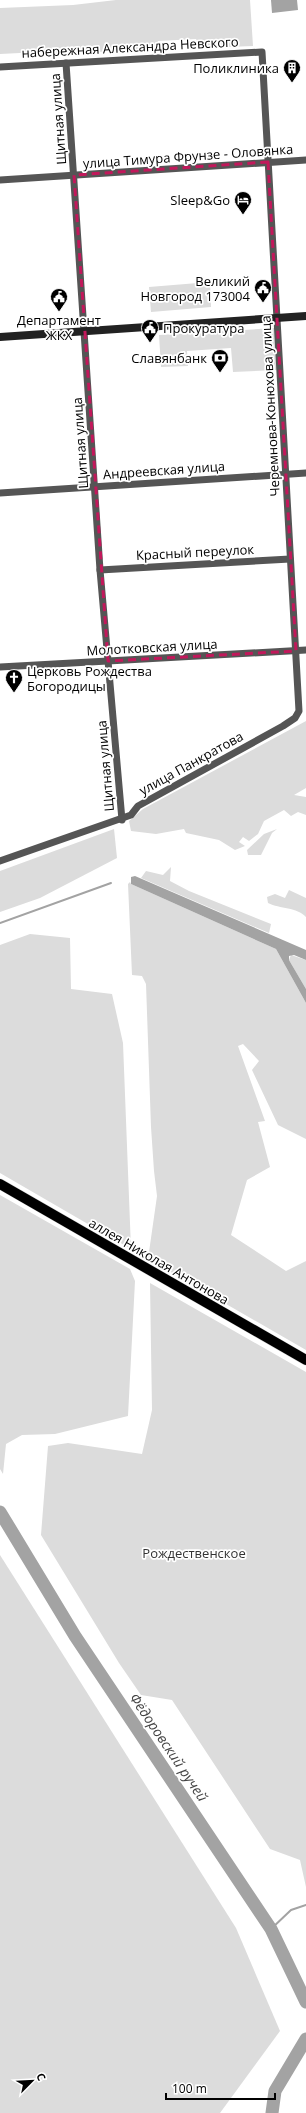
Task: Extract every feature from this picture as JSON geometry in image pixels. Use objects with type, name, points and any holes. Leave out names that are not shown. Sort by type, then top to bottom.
[{"type":"main road","points":[[0,337],[306,316]]},
{"type":"main road","name":"аллея Николая Антонова","points":[[0,1184],[306,1360]]},
{"type":"street","name":"набережная Александра Невского","points":[[0,67],[262,52]]},
{"type":"street","name":"Черемнова-Конюхова улица","points":[[262,52],[299,711]]},
{"type":"street","name":"Щитная улица","points":[[66,63],[100,570],[122,820]]},
{"type":"street","name":"улица Тимура Фрунзе - Оловянка","points":[[0,180],[306,160]]},
{"type":"street","name":"Андреевская улица","points":[[0,494],[306,473]]},
{"type":"street","name":"Красный переулок","points":[[100,570],[290,559]]},
{"type":"street","name":"Молотковская улица","points":[[0,668],[306,650]]},
{"type":"street","name":"улица Панкратова","points":[[0,861],[122,820],[131,815],[138,806],[283,726],[295,718],[299,711]]},
{"type":"highlighted area","points":[[268,162],[296,651],[108,661],[74,175]]},
{"type":"green space","points":[[116,0],[250,0],[253,46],[201,48],[196,39],[158,41],[153,49],[45,55],[40,52],[0,54],[0,8],[73,5]]},
{"type":"green space","points":[[210,282],[211,307],[151,312],[149,287]]},
{"type":"green space","points":[[275,328],[278,370],[233,372],[231,348],[187,351],[188,366],[161,367],[159,335]]},
{"type":"green space","points":[[306,721],[306,788],[294,795],[306,797],[306,815],[298,812],[291,816],[284,810],[264,821],[258,834],[249,841],[243,837],[239,842],[245,846],[235,850],[219,840],[186,833],[184,829],[156,834],[131,831],[129,821],[143,809]]},
{"type":"green space","points":[[114,829],[117,858],[40,898],[0,912],[0,871]]},
{"type":"green space","points":[[277,829],[272,833],[261,855],[248,855],[247,850],[264,834]]},
{"type":"green space","points":[[171,867],[170,881],[189,891],[271,924],[269,933],[141,878],[146,871],[163,875]]},
{"type":"green space","points":[[130,882],[131,884],[276,949],[306,1003],[306,1139],[278,1125],[252,1070],[259,1061],[243,1044],[238,1046],[265,1121],[258,1122],[270,1167],[247,1180],[231,1235],[286,1271],[306,1261],[306,1350],[148,1259],[157,1196],[151,1127],[146,984],[142,976],[132,975],[128,884]]},
{"type":"green space","points":[[289,890],[306,898],[306,917],[298,911],[268,903],[267,897],[275,894],[285,898]]},
{"type":"green space","points":[[30,934],[70,938],[71,989],[112,994],[123,1043],[131,1249],[0,1173],[0,945]]},
{"type":"green space","points":[[291,955],[306,960],[306,989],[289,960]]},
{"type":"green space","points":[[0,1195],[130,1269],[135,1281],[128,1416],[55,1434],[22,1435],[6,1444],[3,1474],[0,1469]]},
{"type":"green space","name":"Рождественское","points":[[150,1283],[306,1372],[306,1887],[300,1860],[270,1849],[172,1700],[141,1695],[119,1663],[41,1535],[48,1446],[68,1443],[142,1454],[152,1410]]},
{"type":"green space","points":[[0,1555],[236,1928],[280,2031],[220,2113],[0,2113]]},
{"type":"shaded area","points":[[271,0],[297,0],[298,10],[272,13]]},
{"type":"shaded area","points":[[135,876],[306,950],[306,960],[294,955],[289,956],[289,960],[306,989],[306,1003],[276,949],[131,884],[131,877]]},
{"type":"waterway","points":[[0,923],[111,883]]},
{"type":"waterway","name":"Фёдоровский ручей","points":[[0,1512],[75,1636],[271,1929],[306,2002]]},
{"type":"waterway","points":[[271,1929],[291,1910],[306,1905]]},
{"type":"waterway","name":"Фёдоровский ручей","points":[[272,2113],[275,2091],[306,2039]]},
{"type":"place","name":"Поликлиника","points":[[292,83]]},
{"type":"place","name":"Sleep&Go","points":[[243,215]]},
{"type":"place","name":"Великий Новгород 173004","points":[[263,303]]},
{"type":"place","name":"Департамент ЖКХ","points":[[59,312]]},
{"type":"place","name":"Прокуратура","points":[[150,343]]},
{"type":"place","name":"Славянбанк","points":[[220,373]]},
{"type":"place","name":"Церковь Рождества Богородицы","points":[[14,693]]}]
